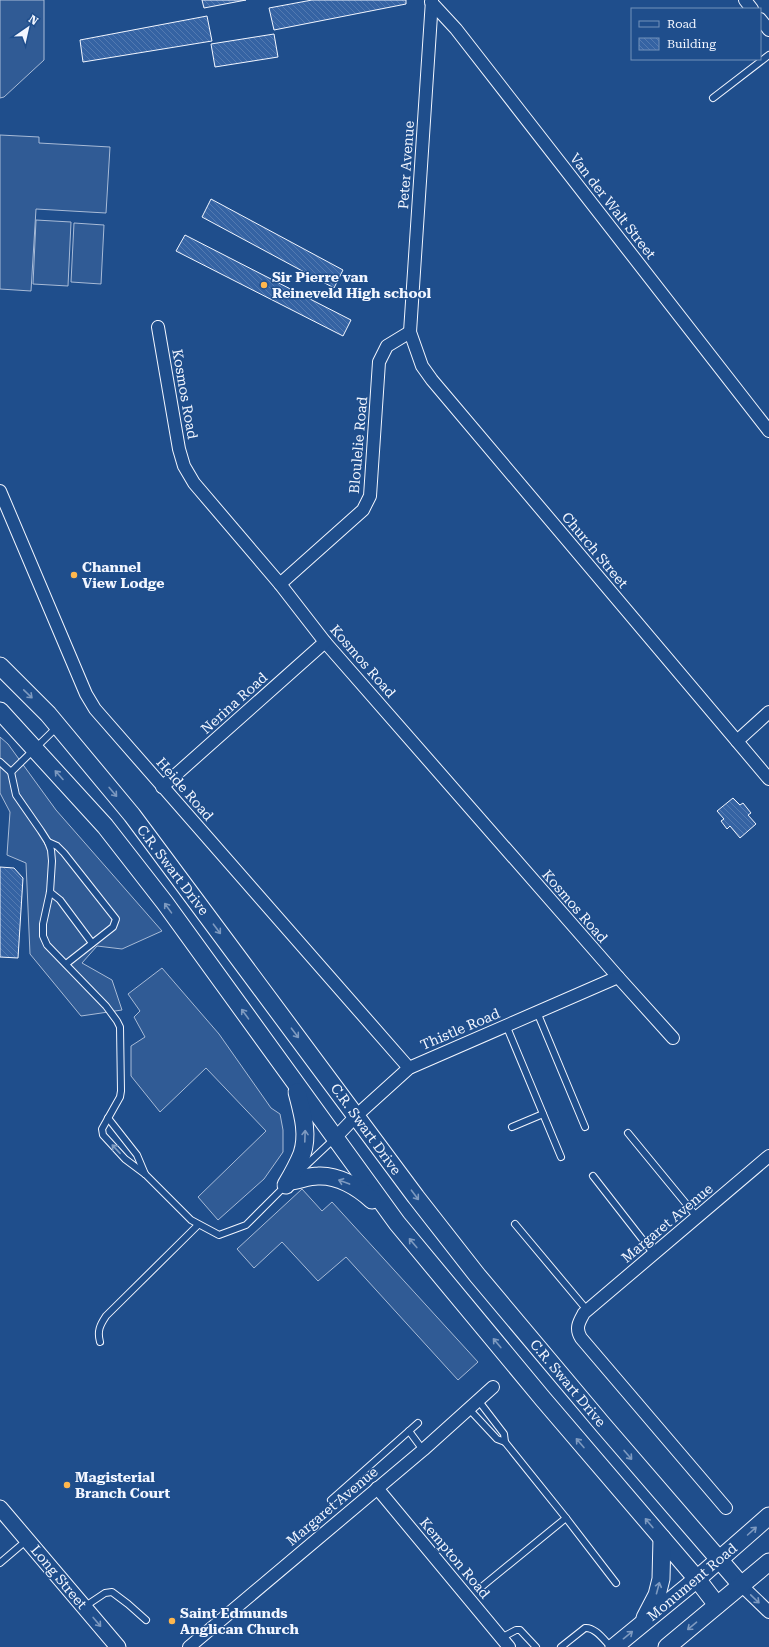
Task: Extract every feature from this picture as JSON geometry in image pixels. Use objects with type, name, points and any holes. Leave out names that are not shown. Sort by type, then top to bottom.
[{"type":"main road","name":"C.R. Swart Drive","points":[[0,666],[48,714],[132,815],[416,1197],[477,1275],[742,1586]]},
{"type":"main road","name":"C.R. Swart Drive","points":[[0,711],[105,826],[165,903],[334,1139],[397,1223],[542,1399],[697,1579],[717,1605]]},
{"type":"main road","points":[[288,1183],[302,1154],[305,1136],[305,1124],[295,1084]]},
{"type":"main road","points":[[288,1183],[318,1176],[348,1183],[364,1193],[397,1223]]},
{"type":"main road","name":"Monument Road","points":[[612,1647],[697,1579],[769,1516]]},
{"type":"main road","points":[[642,1623],[657,1595],[661,1580],[662,1538]]},
{"type":"main road","points":[[667,1647],[769,1562]]},
{"type":"street","points":[[745,0],[751,8]]},
{"type":"street","name":"Peter Avenue","points":[[410,332],[431,1]]},
{"type":"street","name":"Van der Walt Street","points":[[431,1],[456,29],[769,431]]},
{"type":"street","points":[[761,20],[769,30]]},
{"type":"street","name":"Kosmos Road","points":[[158,327],[179,449],[184,466],[194,482],[280,584],[325,642],[673,1038]]},
{"type":"street","name":"Bloulelie Road","points":[[280,584],[363,510],[368,502],[370,496],[380,362],[387,346],[410,332]]},
{"type":"street","name":"Church Street","points":[[410,332],[422,366],[432,380],[769,779]]},
{"type":"street","name":"Heide Road","points":[[0,491],[3,506],[86,694],[95,709],[409,1068]]},
{"type":"street","name":"Nerina Road","points":[[162,787],[325,642]]},
{"type":"street","points":[[737,741],[769,712]]},
{"type":"street","name":"Thistle Road","points":[[334,1139],[409,1068],[618,977]]},
{"type":"street","name":"Margaret Avenue","points":[[586,1311],[697,1216],[768,1159]]},
{"type":"street","points":[[586,1311],[578,1322],[581,1338],[726,1508]]},
{"type":"street","name":"Margaret Avenue","points":[[189,1647],[423,1450],[494,1387]]},
{"type":"street","name":"Kempton Road","points":[[378,1488],[505,1642]]},
{"type":"street","name":"Long Street","points":[[0,1508],[118,1647]]},
{"type":"street","points":[[742,1586],[769,1612]]},
{"type":"lane","points":[[714,98],[769,55]]},
{"type":"lane","points":[[11,772],[58,726]]},
{"type":"lane","points":[[0,762],[11,772],[18,799],[48,842],[52,861],[50,892],[43,924],[43,936],[48,945],[106,1006],[118,1021],[120,1027],[122,1091],[101,1131],[103,1135],[125,1159],[145,1174],[191,1220],[219,1235],[246,1225],[334,1139]]},
{"type":"lane","points":[[48,842],[57,846],[64,853],[116,919],[113,926],[66,964]]},
{"type":"lane","points":[[50,892],[60,900],[92,943]]},
{"type":"lane","points":[[537,1012],[584,1127]]},
{"type":"lane","points":[[506,1026],[561,1157]]},
{"type":"lane","points":[[512,1127],[543,1114]]},
{"type":"lane","points":[[108,1118],[137,1155],[145,1174]]},
{"type":"lane","points":[[628,1133],[697,1216]]},
{"type":"lane","points":[[592,1176],[653,1253]]},
{"type":"lane","points":[[515,1224],[586,1311]]},
{"type":"lane","points":[[100,1342],[98,1335],[100,1324],[106,1316],[198,1225]]},
{"type":"lane","points":[[478,1400],[504,1434],[505,1442]]},
{"type":"lane","points":[[469,1409],[497,1439],[505,1442],[616,1583]]},
{"type":"lane","points":[[331,1500],[418,1423]]},
{"type":"lane","points":[[409,1431],[423,1450]]},
{"type":"lane","points":[[479,1589],[566,1518]]},
{"type":"lane","points":[[0,1563],[27,1540]]},
{"type":"lane","points":[[84,1607],[105,1593],[112,1592],[146,1620]]},
{"type":"lane","points":[[561,1647],[585,1628],[589,1628],[594,1630],[612,1647]]},
{"type":"lane","points":[[505,1642],[516,1630],[520,1630],[536,1647]]},
{"type":"shaded area","points":[[0,0],[44,0],[44,60],[4,97],[0,98]]},
{"type":"shaded area","points":[[0,135],[39,137],[39,143],[110,147],[106,213],[36,209],[31,291],[0,289]]},
{"type":"shaded area","points":[[36,220],[71,222],[68,286],[33,284]]},
{"type":"shaded area","points":[[74,223],[104,225],[101,284],[71,282]]},
{"type":"shaded area","points":[[0,737],[8,744],[56,810],[162,931],[122,949],[97,946],[82,963],[112,980],[122,1010],[81,1016],[30,954],[26,863],[7,855],[10,812],[0,793]]},
{"type":"shaded area","points":[[162,968],[219,1034],[271,1108],[280,1114],[283,1130],[283,1152],[264,1179],[218,1220],[198,1197],[266,1131],[206,1068],[160,1112],[131,1076],[131,1046],[145,1037],[134,1017],[140,1011],[128,994]]},
{"type":"shaded area","points":[[302,1189],[322,1211],[332,1202],[478,1362],[458,1380],[346,1257],[318,1281],[282,1242],[254,1268],[237,1249]]},
{"type":"building","points":[[202,0],[246,0],[204,8]]},
{"type":"building","points":[[312,0],[406,0],[406,4],[274,30],[269,8]]},
{"type":"building","points":[[207,16],[212,41],[83,62],[80,40]]},
{"type":"building","points":[[274,34],[278,57],[215,67],[211,44]]},
{"type":"building","points":[[211,199],[343,270],[334,288],[202,217]]},
{"type":"building","name":"Sir Pierre van Reineveld High school","points":[[185,235],[351,320],[343,336],[176,251]]},
{"type":"building","points":[[733,798],[740,805],[743,803],[751,813],[748,815],[756,824],[740,838],[730,826],[727,829],[721,821],[724,819],[717,811]]},
{"type":"building","points":[[0,867],[14,868],[23,878],[18,958],[0,957]]},
{"type":"place","name":"Sir Pierre van Reineveld High school","points":[[264,285]]},
{"type":"place","name":"Channel View Lodge","points":[[74,575]]},
{"type":"place","name":"Magisterial Branch Court","points":[[67,1485]]},
{"type":"place","name":"Saint Edmunds Anglican Church","points":[[172,1621]]}]
